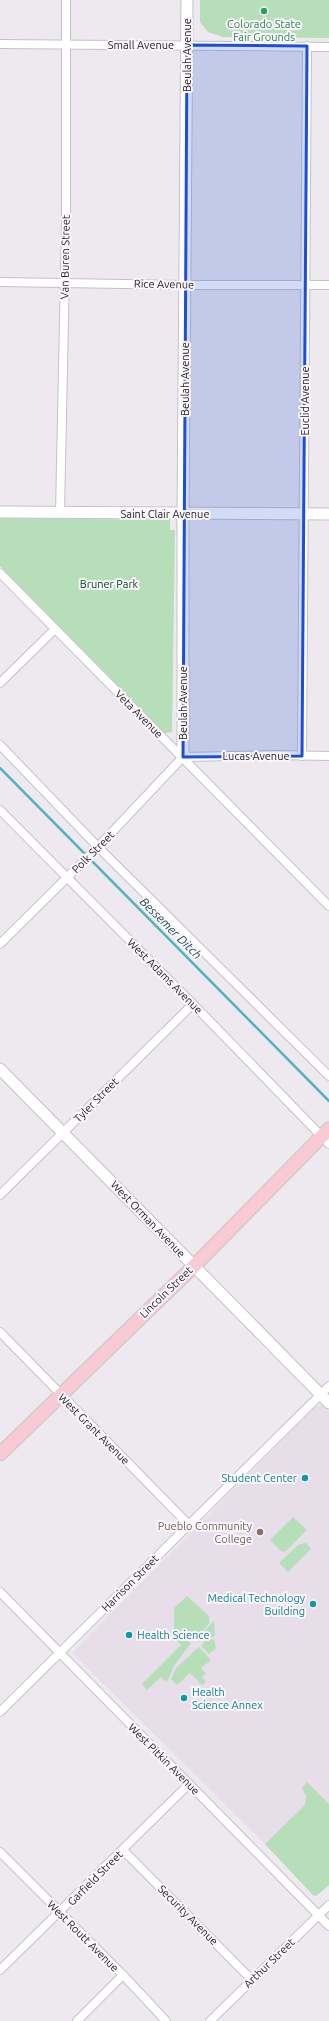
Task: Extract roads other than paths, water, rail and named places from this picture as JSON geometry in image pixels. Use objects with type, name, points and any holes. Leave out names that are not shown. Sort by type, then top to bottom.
[{"type":"main road","name":"Lincoln Street","points":[[0,1454],[327,1136]]},
{"type":"street","name":"Van Buren Street","points":[[60,513],[65,283],[66,0]]},
{"type":"street","name":"Beulah Avenue","points":[[183,757],[183,514],[186,285],[187,0]]},
{"type":"street","name":"Small Avenue","points":[[0,44],[329,47]]},
{"type":"street","name":"Euclid Avenue","points":[[302,756],[307,46]]},
{"type":"street","name":"Rice Avenue","points":[[0,282],[186,285],[329,285]]},
{"type":"street","name":"Saint Clair Avenue","points":[[0,512],[329,514]]},
{"type":"street","name":"Veta Avenue","points":[[0,573],[329,906]]},
{"type":"street","points":[[0,683],[54,629]]},
{"type":"street","points":[[0,745],[98,847],[329,1076]]},
{"type":"street","name":"Lucas Avenue","points":[[183,757],[329,756]]},
{"type":"street","name":"Polk Street","points":[[0,944],[98,847],[183,757]]},
{"type":"street","name":"West Adams Avenue","points":[[0,810],[327,1136]]},
{"type":"street","name":"Tyler Street","points":[[0,1195],[193,1004]]},
{"type":"street","name":"West Orman Avenue","points":[[0,1069],[64,1132],[329,1403]]},
{"type":"street","name":"West Grant Avenue","points":[[0,1332],[60,1395],[189,1525]]},
{"type":"street","name":"Harrison Street","points":[[0,1712],[329,1386]]},
{"type":"street","name":"West Pitkin Avenue","points":[[0,1592],[329,1926]]},
{"type":"street","name":"Garfield Street","points":[[0,1970],[60,1913],[189,1784]]},
{"type":"street","name":"Security Avenue","points":[[123,1850],[252,1980]]},
{"type":"street","name":"West Routt Avenue","points":[[0,1852],[123,1975],[166,2021]]},
{"type":"street","name":"Arthur Street","points":[[210,2021],[329,1905]]},
{"type":"street","points":[[77,2021],[123,1975]]},
{"type":"waterway","name":"Bessemer Ditch","points":[[0,768],[329,1101]]},
{"type":"place","name":"Colorado State Fair Grounds","points":[[264,11]]},
{"type":"place","name":"Student Center","points":[[305,1478]]},
{"type":"place","name":"Pueblo Community College","points":[[260,1532]]},
{"type":"place","name":"Medical Technology Building","points":[[313,1604]]},
{"type":"place","name":"Health Science","points":[[129,1635]]},
{"type":"place","name":"Health Science Annex","points":[[184,1698]]},
{"type":"park label","name":"Bruner Park","points":[[109,584]]}]
